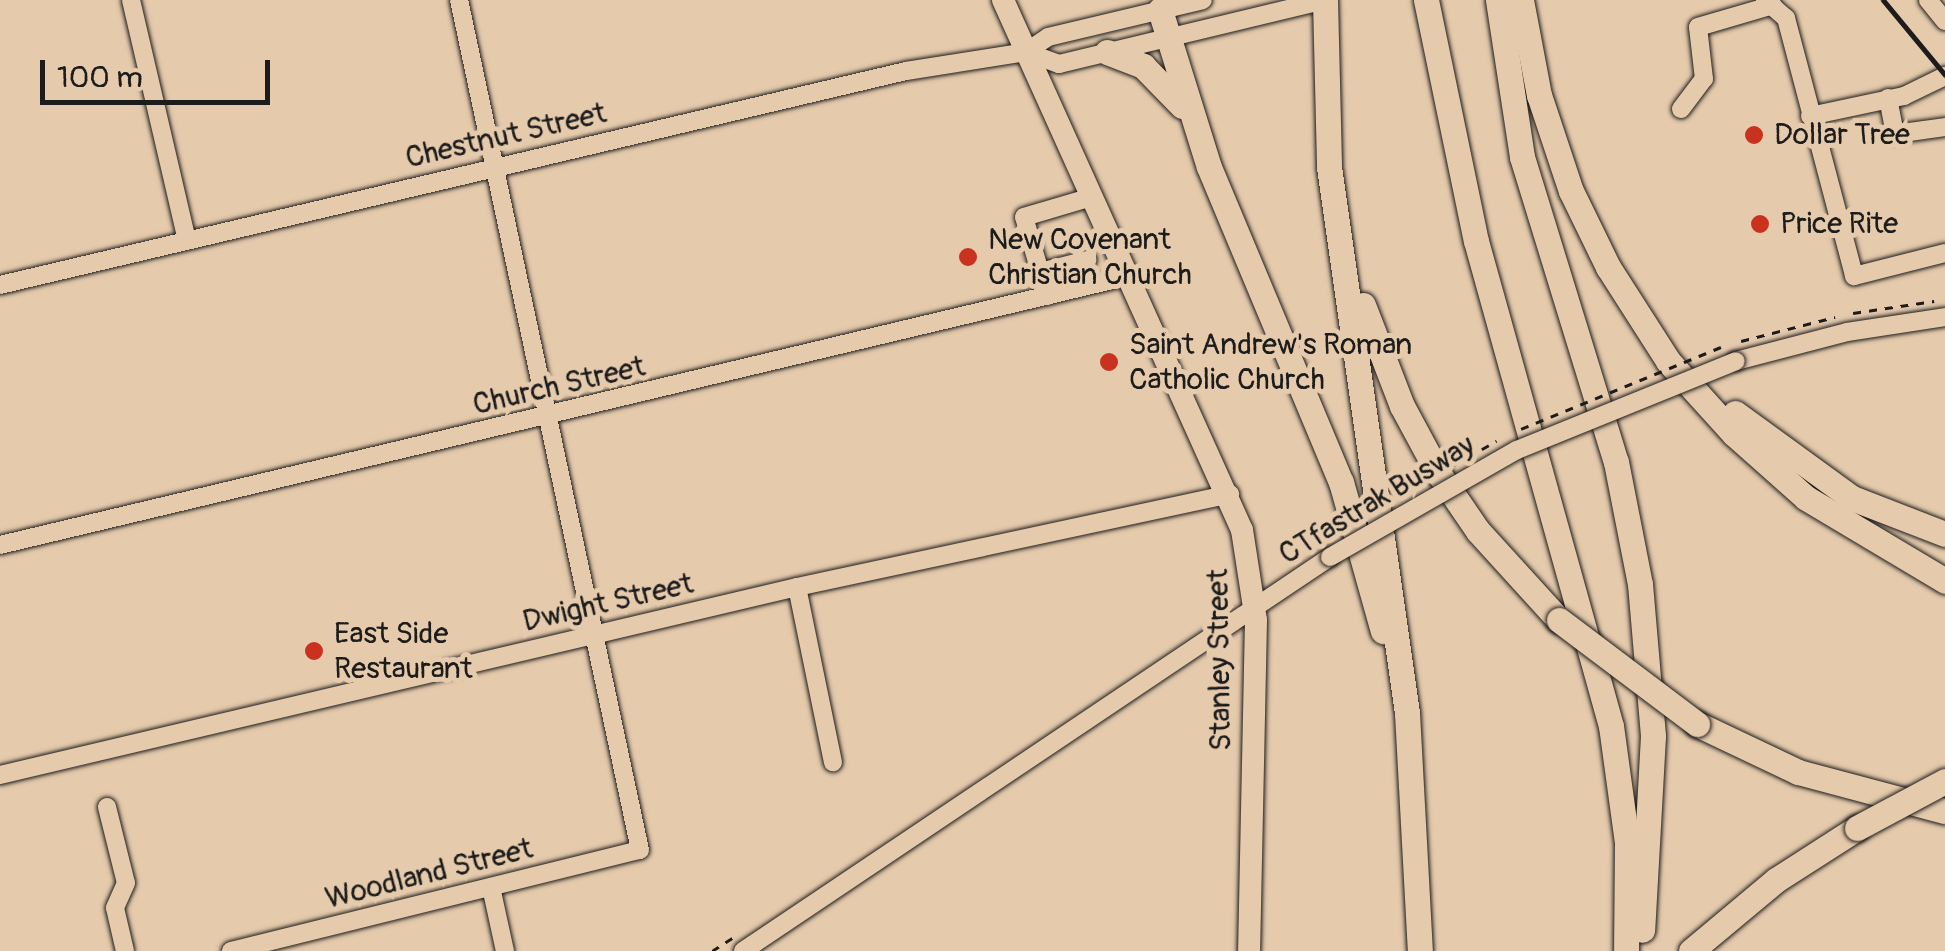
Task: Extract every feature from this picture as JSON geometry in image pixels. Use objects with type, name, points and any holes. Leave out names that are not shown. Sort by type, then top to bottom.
[{"type":"highway","points":[[1325,0],[1324,105],[1338,229],[1396,616],[1416,819],[1420,951]]},
{"type":"highway","points":[[1426,0],[1476,240],[1611,726],[1627,843],[1626,951]]},
{"type":"highway","points":[[1498,0],[1522,157],[1608,437],[1640,584],[1654,774],[1639,951]]},
{"type":"highway","points":[[1521,0],[1549,131],[1597,246],[1668,361],[1746,446],[1835,520],[1945,581]]},
{"type":"highway","points":[[1160,10],[1193,122],[1349,505],[1380,618],[1416,819]]},
{"type":"highway","points":[[1107,52],[1152,72],[1193,122]]},
{"type":"highway","points":[[1338,229],[1380,356],[1425,450],[1478,531],[1559,620],[1697,724],[1798,772],[1945,812]]},
{"type":"highway","points":[[1597,246],[1681,357],[1753,429],[1852,498],[1945,534]]},
{"type":"highway","points":[[1691,951],[1723,922],[1857,828],[1945,781]]},
{"type":"main road","name":"Stanley Street","points":[[1002,0],[1230,494],[1255,608],[1249,951]]},
{"type":"street","points":[[131,0],[187,241]]},
{"type":"street","points":[[459,0],[551,416],[594,634]]},
{"type":"street","name":"Chestnut Street","points":[[0,285],[917,68],[1026,52],[1048,38],[1203,0]]},
{"type":"street","name":"Chestnut Street","points":[[1026,52],[1059,64],[1325,0]]},
{"type":"street","points":[[1928,0],[1945,21]]},
{"type":"street","points":[[1681,108],[1704,79],[1698,27],[1769,2],[1786,18],[1854,276],[1945,253]]},
{"type":"street","points":[[1810,116],[1888,98],[1945,76]]},
{"type":"street","points":[[1888,98],[1895,134],[1945,126]]},
{"type":"street","points":[[1047,296],[1024,216],[1092,197]]},
{"type":"street","points":[[1040,272],[1087,260]]},
{"type":"street","name":"Church Street","points":[[0,545],[1129,276]]},
{"type":"street","name":"CTfastrak Busway","points":[[743,951],[1330,557],[1529,444],[1736,361],[1848,332],[1945,317]]},
{"type":"street","name":"Dwight Street","points":[[0,776],[797,587],[1230,494]]},
{"type":"street","points":[[797,587],[832,762]]},
{"type":"street","name":"Woodland Street","points":[[231,951],[640,850],[594,634]]},
{"type":"street","points":[[106,806],[126,883],[115,908],[125,951]]},
{"type":"street","points":[[491,887],[505,951]]},
{"type":"railway","points":[[1883,0],[1945,75]]},
{"type":"place","name":"Dollar Tree","points":[[1754,135]]},
{"type":"place","name":"Price Rite","points":[[1760,224]]},
{"type":"place","name":"New Covenant Christian Church","points":[[968,257]]},
{"type":"place","name":"Saint Andrew's Roman Catholic Church","points":[[1109,362]]},
{"type":"place","name":"East Side Restaurant","points":[[314,651]]}]
